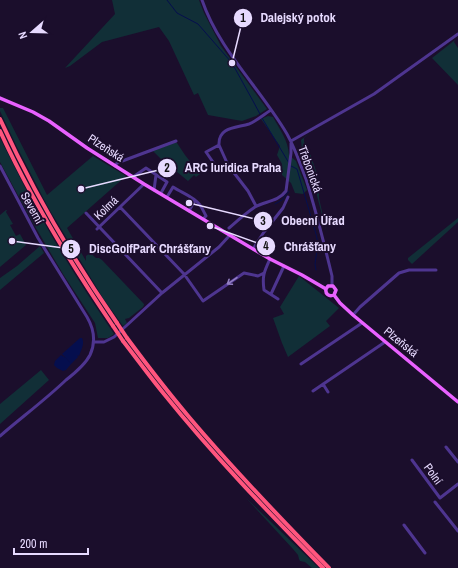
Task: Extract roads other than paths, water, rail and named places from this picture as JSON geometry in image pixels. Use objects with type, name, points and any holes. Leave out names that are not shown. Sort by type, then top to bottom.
[{"type":"highway","points":[[0,119],[48,214],[115,325]]},
{"type":"highway","points":[[0,131],[44,216],[83,281],[163,393],[218,458],[322,568]]},
{"type":"highway","points":[[125,339],[171,396],[222,455],[260,497],[329,568]]},
{"type":"main road","name":"Plzeňská","points":[[0,98],[33,112],[49,121],[87,148],[144,184],[203,218],[252,249],[326,289],[325,292],[330,296],[334,295]]},
{"type":"main road","points":[[326,289],[328,286],[332,286]]},
{"type":"main road","name":"Plzeňská","points":[[332,286],[335,289],[334,295],[353,316],[458,402]]},
{"type":"street","name":"Třebonická","points":[[202,0],[206,12],[224,45],[271,110],[291,141],[302,167],[311,196],[332,276],[332,286]]},
{"type":"street","points":[[229,228],[256,206],[276,200],[284,194],[286,191],[290,164],[291,141],[374,94],[458,34]]},
{"type":"street","points":[[256,206],[248,192],[228,165],[219,142],[224,131],[250,123],[271,110]]},
{"type":"street","points":[[115,166],[117,163],[176,141]]},
{"type":"street","points":[[219,145],[206,152],[215,164],[222,166],[228,165]]},
{"type":"street","name":"Severní","points":[[0,166],[35,232],[87,317],[92,328],[94,342]]},
{"type":"street","points":[[133,177],[146,168],[167,182],[161,193]]},
{"type":"street","points":[[154,190],[156,175]]},
{"type":"street","name":"Kolmá","points":[[98,228],[144,184]]},
{"type":"street","points":[[167,197],[173,187],[192,197],[200,205],[206,216],[203,218]]},
{"type":"street","points":[[252,249],[283,208],[288,197]]},
{"type":"street","points":[[189,210],[195,200]]},
{"type":"street","points":[[120,207],[184,274],[203,300],[244,273],[258,276],[264,273]]},
{"type":"street","points":[[86,212],[98,228],[162,293]]},
{"type":"street","points":[[0,436],[84,364],[89,356],[94,342],[104,342],[114,337],[184,274],[219,247],[230,235]]},
{"type":"street","points":[[270,259],[264,273],[264,290],[278,299]]},
{"type":"street","points":[[271,294],[284,266]]},
{"type":"street","points":[[353,316],[360,307],[399,274],[409,270],[436,270]]},
{"type":"street","points":[[302,364],[362,323]]},
{"type":"street","points":[[313,391],[385,342]]},
{"type":"street","points":[[323,384],[328,392]]},
{"type":"street","points":[[446,447],[458,462]]},
{"type":"street","name":"Polní","points":[[412,460],[440,498],[458,484]]},
{"type":"street","points":[[435,502],[458,531]]},
{"type":"street","points":[[404,525],[425,553]]},
{"type":"waterway","points":[[167,0],[177,13],[198,24],[232,63],[260,114]]},
{"type":"waterway","points":[[262,118],[289,163]]},
{"type":"waterway","points":[[291,166],[297,169],[316,234],[318,243],[315,264],[316,270]]},
{"type":"waterway","points":[[275,204],[282,200],[289,191]]},
{"type":"place","name":"Dalejský potok","points":[[232,63]]},
{"type":"place","name":"ARC Iuridica Praha","points":[[81,189]]},
{"type":"place","name":"Obecní Úřad","points":[[189,203]]},
{"type":"place","name":"Chrášťany","points":[[210,226]]},
{"type":"place","name":"DiscGolfPark Chrášťany","points":[[12,241]]}]
